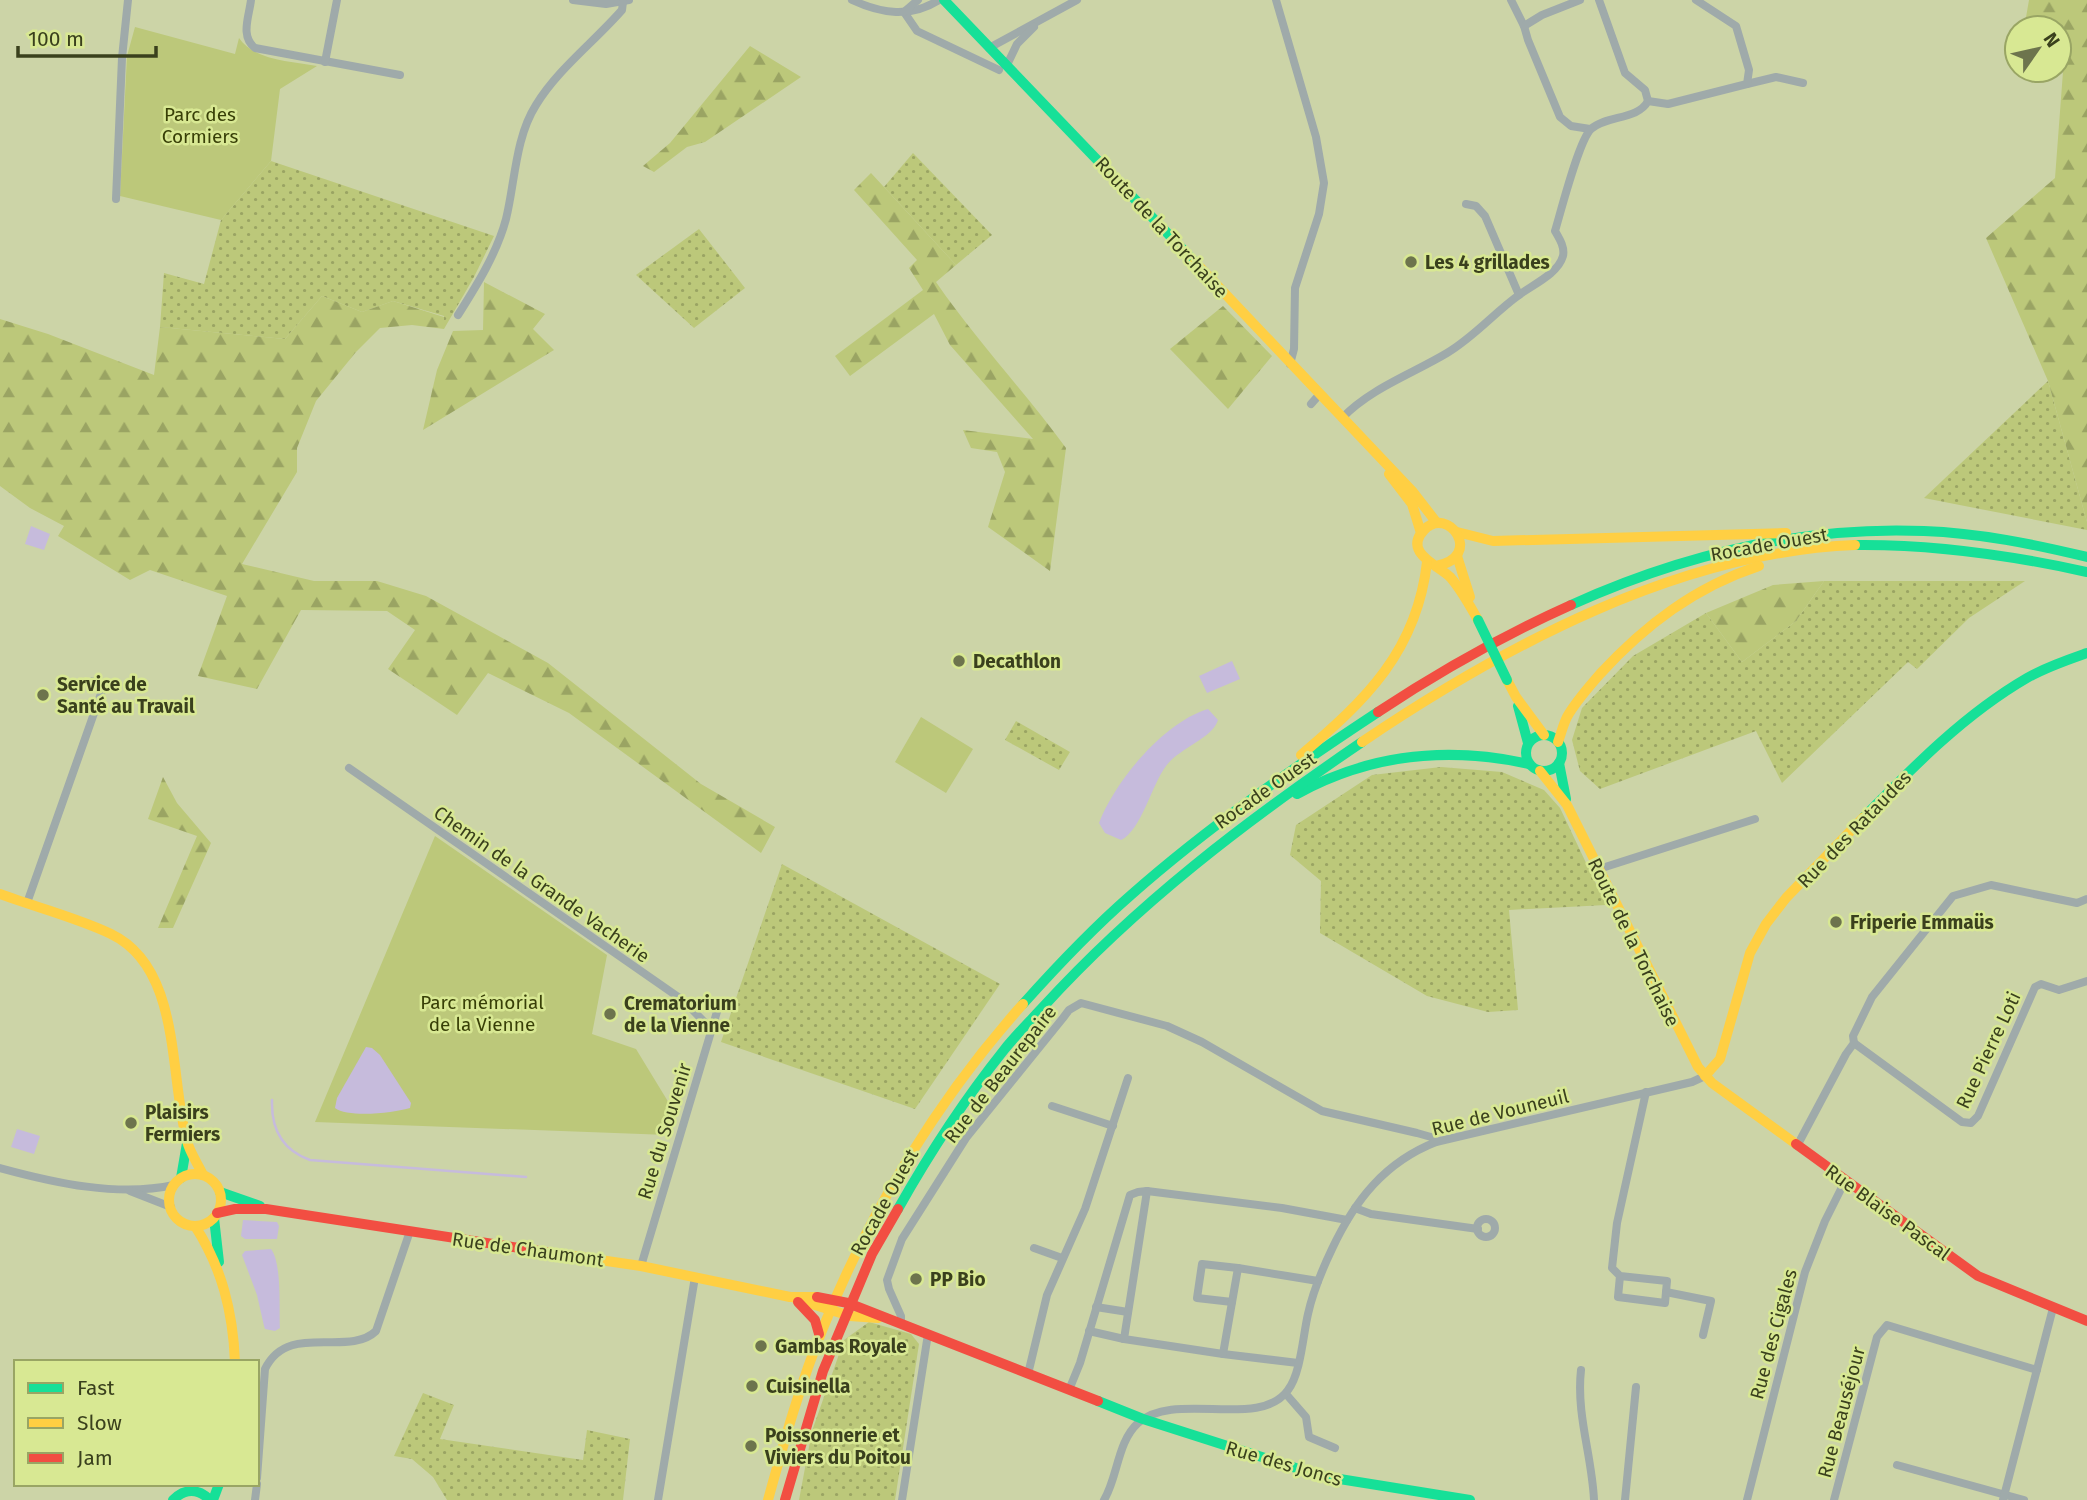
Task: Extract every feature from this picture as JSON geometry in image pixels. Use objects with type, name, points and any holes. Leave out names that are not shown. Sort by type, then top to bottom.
[{"type":"main road","name":"Route de la Torchaise","points":[[942,0],[989,48],[1003,67],[1166,230],[1413,492],[1437,523]]},
{"type":"main road","name":"Route de la Torchaise","points":[[1378,457],[1412,504],[1421,533]]},
{"type":"main road","points":[[1558,742],[1544,735],[1516,697],[1478,620],[1453,580],[1419,552],[1418,544],[1425,528],[1437,523],[1448,525],[1471,537],[1493,541],[1763,532],[1811,534]]},
{"type":"main road","name":"Rocade Ouest","points":[[768,1500],[788,1423],[833,1299],[897,1174],[951,1093],[1002,1026],[1092,930],[1168,862],[1241,805],[1410,692],[1475,653],[1565,607],[1679,562],[1740,546],[1811,534],[1903,530],[2018,541],[2087,557]]},
{"type":"main road","points":[[1432,564],[1448,564],[1457,556],[1461,544],[1457,532]]},
{"type":"main road","name":"Rocade Ouest","points":[[785,1500],[803,1427],[848,1303],[911,1181],[963,1102],[1040,1006],[1140,907],[1192,863],[1343,753],[1458,681],[1544,635],[1626,598],[1712,569],[1780,554],[1838,546],[1903,545],[1982,551],[2087,572]]},
{"type":"main road","points":[[1192,863],[1325,777],[1346,770],[1389,760],[1447,755],[1496,756],[1529,764],[1540,771],[1551,770],[1559,763],[1562,752],[1558,742],[1575,704],[1625,646],[1666,612],[1708,586],[1743,570],[1838,546]]},
{"type":"main road","points":[[1457,556],[1478,620]]},
{"type":"main road","points":[[1241,805],[1321,739],[1361,701],[1378,680],[1404,641],[1420,608],[1432,564]]},
{"type":"main road","name":"Rue des Rataudes","points":[[1705,1076],[1720,1059],[1756,938],[1778,907],[1900,781],[1963,724],[2033,674],[2087,653]]},
{"type":"main road","points":[[1516,697],[1528,743],[1525,754],[1529,764]]},
{"type":"main road","points":[[1528,743],[1535,737],[1544,735]]},
{"type":"main road","name":"Route de la Torchaise","points":[[1559,763],[1567,805]]},
{"type":"main road","name":"Route de la Torchaise","points":[[1540,771],[1567,805],[1679,1034],[1705,1076]]},
{"type":"main road","points":[[0,894],[112,934],[130,947],[154,979],[165,1006],[187,1143],[203,1175],[216,1185],[220,1192],[221,1199],[216,1216],[221,1275],[232,1319],[235,1360]]},
{"type":"main road","name":"Rue Blaise Pascal","points":[[1705,1076],[1978,1276],[2087,1321]]},
{"type":"main road","points":[[187,1143],[178,1182],[169,1200],[171,1207],[183,1223],[195,1226],[208,1223],[216,1216]]},
{"type":"main road","points":[[178,1182],[188,1175],[203,1175]]},
{"type":"main road","name":"Rue de Chaumont","points":[[220,1192],[266,1209]]},
{"type":"main road","name":"Rue de Chaumont","points":[[216,1216],[235,1209],[266,1209],[641,1266],[790,1297],[829,1311],[890,1319]]},
{"type":"main road","points":[[195,1226],[221,1275]]},
{"type":"main road","points":[[790,1297],[804,1307],[815,1320],[819,1334]]},
{"type":"main road","name":"Rue de Chaumont","points":[[790,1297],[833,1299],[848,1303],[1143,1419]]},
{"type":"main road","name":"Rue des Joncs","points":[[1143,1419],[1321,1476],[1470,1500]]},
{"type":"main road","points":[[173,1500],[181,1492],[203,1486]]},
{"type":"main road","points":[[196,1490],[212,1500]]},
{"type":"street","points":[[116,199],[121,58],[128,0]]},
{"type":"street","points":[[251,0],[247,40],[255,48],[400,75]]},
{"type":"street","points":[[325,62],[337,0]]},
{"type":"street","points":[[573,0],[606,4],[626,1]]},
{"type":"street","points":[[852,0],[876,10],[904,12],[915,11],[942,0]]},
{"type":"street","points":[[904,12],[918,0]]},
{"type":"street","points":[[989,48],[1077,0]]},
{"type":"street","points":[[1276,0],[1315,137],[1324,183],[1319,214],[1295,288],[1294,349],[1290,364]]},
{"type":"street","points":[[1511,0],[1560,117],[1571,126],[1590,130]]},
{"type":"street","points":[[1524,26],[1542,15],[1580,0]]},
{"type":"street","points":[[1599,0],[1625,73],[1645,90],[1648,101]]},
{"type":"street","points":[[1696,0],[1736,26],[1749,70],[1747,85]]},
{"type":"street","points":[[458,315],[482,274],[506,220],[521,147],[536,105],[578,55],[622,10],[626,1]]},
{"type":"street","points":[[904,12],[917,31],[1003,67],[1017,44],[1039,22]]},
{"type":"street","points":[[1648,101],[1668,104],[1776,77],[1803,83]]},
{"type":"street","points":[[1342,418],[1383,387],[1449,352],[1553,270],[1563,256],[1563,247],[1555,231],[1582,145],[1590,130],[1608,119],[1639,111],[1648,101]]},
{"type":"street","points":[[1466,204],[1476,206],[1485,216],[1518,295]]},
{"type":"street","points":[[1311,404],[1319,395]]},
{"type":"street","points":[[93,681],[115,689]]},
{"type":"street","points":[[27,903],[104,685]]},
{"type":"street","name":"Chemin de la Grande Vacherie","points":[[349,768],[684,1001],[712,1030]]},
{"type":"street","points":[[1600,872],[1602,868],[1755,819]]},
{"type":"street","points":[[1797,1146],[1854,1043],[1853,1035],[1872,997],[1957,893],[1991,885],[2077,903],[2087,899]]},
{"type":"street","name":"Rue Pierre Loti","points":[[1854,1043],[1962,1122],[1971,1123],[1978,1116],[2035,988],[2041,984],[2059,990],[2087,981]]},
{"type":"street","name":"Rue de Beaurepaire","points":[[901,1323],[901,1316],[887,1280],[902,1239],[967,1138],[1062,1018],[1081,1003],[1167,1026],[1202,1042],[1322,1111],[1417,1133],[1431,1137],[1436,1142]]},
{"type":"street","name":"Rue du Souvenir","points":[[641,1266],[719,1005]]},
{"type":"street","name":"Rue de Vouneuil","points":[[1286,1394],[1294,1379],[1309,1307],[1318,1281],[1354,1208],[1367,1190],[1389,1169],[1405,1157],[1436,1142],[1692,1082],[1705,1076]]},
{"type":"street","points":[[1028,1374],[1046,1295],[1079,1226],[1128,1078]]},
{"type":"street","points":[[1620,1276],[1618,1297],[1665,1303],[1667,1281],[1620,1276],[1612,1268],[1617,1223],[1646,1093]]},
{"type":"street","points":[[1052,1106],[1113,1126]]},
{"type":"street","points":[[0,1168],[49,1180],[124,1189],[156,1189],[178,1182]]},
{"type":"street","name":"Rue des Cigales","points":[[1747,1500],[1805,1272],[1825,1221],[1845,1181]]},
{"type":"street","points":[[124,1189],[171,1207]]},
{"type":"street","points":[[1069,1390],[1130,1195],[1147,1191],[1282,1208],[1347,1220]]},
{"type":"street","points":[[1124,1339],[1147,1191]]},
{"type":"street","points":[[1354,1208],[1371,1214],[1478,1229]]},
{"type":"street","points":[[259,1451],[265,1369],[269,1362],[283,1349],[321,1340],[362,1340],[376,1331],[410,1231]]},
{"type":"street","points":[[1034,1248],[1062,1258]]},
{"type":"street","points":[[1232,1302],[1197,1297],[1202,1264],[1318,1281]]},
{"type":"street","points":[[1223,1354],[1238,1268]]},
{"type":"street","points":[[658,1500],[695,1277]]},
{"type":"street","points":[[1666,1292],[1710,1301],[1703,1335]]},
{"type":"street","points":[[1096,1307],[1128,1312]]},
{"type":"street","points":[[2004,1497],[2053,1308]]},
{"type":"street","name":"Rue Beauséjour","points":[[1834,1500],[1877,1338],[1886,1325],[2037,1370]]},
{"type":"street","points":[[1089,1331],[1124,1339],[1297,1363]]},
{"type":"street","points":[[902,1500],[928,1334]]},
{"type":"street","points":[[1581,1370],[1578,1395],[1594,1500]]},
{"type":"street","points":[[1625,1500],[1636,1387]]},
{"type":"street","points":[[1104,1500],[1127,1438],[1143,1419],[1166,1411],[1258,1408],[1275,1403],[1286,1394],[1306,1418],[1309,1437],[1335,1448]]},
{"type":"street","points":[[1897,1465],[2004,1497],[2024,1500]]},
{"type":"green space","points":[[2029,0],[2087,0],[2087,522],[2048,381],[1986,238],[2055,178],[2062,84],[2073,84],[2073,14],[2027,14]]},
{"type":"green space","name":"Parc des Cormiers","points":[[135,27],[235,54],[239,38],[246,46],[264,56],[317,66],[280,89],[271,161],[221,220],[120,196],[127,56]]},
{"type":"green space","points":[[750,46],[801,77],[705,142],[687,147],[654,172],[643,166],[670,143]]},
{"type":"green space","points":[[913,153],[992,235],[956,265],[884,187]]},
{"type":"green space","points":[[271,161],[494,236],[444,329],[444,316],[393,301],[362,312],[322,296],[285,339],[160,327],[164,273],[204,284],[221,220]]},
{"type":"green space","points":[[871,173],[956,265],[936,282],[1066,448],[1050,571],[988,527],[1005,472],[997,452],[971,448],[963,430],[1033,439],[950,345],[934,314],[850,376],[835,356],[923,290],[909,268],[917,260],[854,190]]},
{"type":"green space","points":[[699,229],[745,288],[694,328],[636,275]]},
{"type":"green space","points":[[484,282],[545,314],[533,329],[554,350],[423,430],[437,370],[453,331],[483,330]]},
{"type":"green space","points":[[322,296],[362,312],[393,301],[444,317],[444,329],[412,325],[380,328],[356,352],[316,401],[297,448],[297,472],[242,564],[314,581],[377,581],[426,596],[548,663],[701,784],[775,827],[761,853],[569,713],[488,673],[457,715],[388,669],[415,630],[387,611],[301,610],[257,689],[198,676],[227,596],[150,570],[130,580],[58,536],[64,526],[30,508],[0,486],[0,319],[48,334],[154,375],[160,327],[285,339]]},
{"type":"green space","points":[[1223,306],[1272,356],[1228,409],[1170,349]]},
{"type":"green space","points":[[2048,381],[2087,530],[1924,498]]},
{"type":"green space","points":[[1824,581],[2025,581],[1969,618],[1917,669],[1908,662],[1782,783],[1756,731],[1600,789],[1580,771],[1572,740],[1582,708],[1633,656],[1706,613],[1742,662],[1796,621]]},
{"type":"green space","points":[[1824,581],[1796,621],[1742,662],[1706,613],[1773,585]]},
{"type":"green space","points":[[921,717],[973,749],[946,793],[895,762]]},
{"type":"green space","points":[[1016,721],[1070,752],[1059,770],[1005,740]]},
{"type":"green space","points":[[1441,767],[1502,772],[1544,790],[1560,808],[1606,905],[1509,910],[1518,1010],[1488,1012],[1427,996],[1320,933],[1321,881],[1290,855],[1296,825],[1372,775]]},
{"type":"green space","points":[[163,777],[177,803],[211,843],[173,928],[158,928],[197,836],[148,819]]},
{"type":"green space","name":"Parc mémorial de la Vienne","points":[[435,836],[607,955],[592,1034],[636,1049],[675,1113],[668,1135],[315,1122]]},
{"type":"green space","points":[[782,864],[1000,984],[915,1109],[721,1042]]},
{"type":"green space","points":[[869,1322],[911,1334],[919,1344],[895,1500],[799,1500],[812,1431],[844,1340]]},
{"type":"green space","points":[[423,1393],[454,1405],[440,1439],[583,1460],[587,1430],[630,1439],[623,1500],[447,1500],[433,1477],[412,1459],[394,1456]]},
{"type":"shaded area","points":[[31,526],[50,534],[44,550],[25,544]]},
{"type":"shaded area","points":[[1232,661],[1240,679],[1207,693],[1199,676]]},
{"type":"shaded area","points":[[1208,709],[1218,720],[1215,727],[1166,766],[1128,835],[1121,840],[1105,833],[1099,823],[1106,807],[1143,755],[1175,726]]},
{"type":"shaded area","points":[[366,1047],[372,1048],[380,1055],[411,1103],[410,1108],[360,1114],[335,1108],[337,1098]]},
{"type":"shaded area","points":[[17,1129],[40,1136],[34,1154],[11,1147]]},
{"type":"shaded area","points":[[243,1220],[277,1222],[277,1239],[245,1239],[241,1236]]},
{"type":"shaded area","points":[[271,1249],[277,1265],[279,1287],[280,1328],[275,1331],[265,1329],[257,1295],[242,1255],[245,1251]]},
{"type":"waterway","points":[[272,1100],[274,1120],[280,1137],[292,1150],[310,1160],[526,1177]]},
{"type":"traffic: fast","points":[[944,0],[1195,262]]},
{"type":"traffic: fast","points":[[1571,605],[1613,587],[1699,558],[1743,547],[1833,533],[1945,532],[2006,540],[2087,557]]},
{"type":"traffic: fast","points":[[1855,545],[1914,546],[1972,552],[2087,572]]},
{"type":"traffic: fast","points":[[1478,620],[1507,680]]},
{"type":"traffic: fast","points":[[1864,817],[1921,760],[1982,708],[2034,674],[2087,653]]},
{"type":"traffic: fast","points":[[1518,706],[1528,743]]},
{"type":"traffic: fast","points":[[1023,1004],[1089,934],[1160,870],[1252,799],[1378,712]]},
{"type":"traffic: fast","points":[[1544,735],[1557,740],[1562,753],[1557,766],[1544,771],[1531,766],[1526,753],[1531,740],[1544,735]]},
{"type":"traffic: fast","points":[[898,1209],[922,1168],[989,1069],[1018,1033],[1079,969],[1155,898],[1195,865],[1362,742]]},
{"type":"traffic: fast","points":[[1297,794],[1353,770],[1410,757],[1469,755],[1529,764]]},
{"type":"traffic: fast","points":[[1559,763],[1566,799]]},
{"type":"traffic: fast","points":[[181,1178],[187,1143]]},
{"type":"traffic: fast","points":[[220,1192],[260,1206]]},
{"type":"traffic: fast","points":[[214,1218],[219,1262]]},
{"type":"traffic: fast","points":[[1098,1401],[1143,1419],[1321,1476],[1470,1500]]},
{"type":"traffic: fast","points":[[213,1500],[218,1486]]},
{"type":"traffic: fast","points":[[173,1500],[182,1493],[192,1491],[201,1493],[210,1500]]},
{"type":"traffic: slow","points":[[1195,262],[1413,492],[1437,523]]},
{"type":"traffic: slow","points":[[1389,474],[1412,504],[1421,533]]},
{"type":"traffic: slow","points":[[1436,566],[1451,561],[1458,553],[1460,544],[1457,535],[1443,523],[1433,524],[1424,530],[1418,538],[1417,546],[1425,558],[1451,578],[1478,620]]},
{"type":"traffic: slow","points":[[1457,532],[1493,541],[1786,533]]},
{"type":"traffic: slow","points":[[1362,742],[1474,672],[1534,639],[1596,610],[1659,585],[1724,565],[1789,552],[1855,545]]},
{"type":"traffic: slow","points":[[1457,556],[1470,597]]},
{"type":"traffic: slow","points":[[1301,755],[1347,714],[1385,671],[1412,622],[1427,562]]},
{"type":"traffic: slow","points":[[1558,742],[1567,717],[1578,700],[1635,639],[1692,596],[1759,566]]},
{"type":"traffic: slow","points":[[1507,680],[1544,735]]},
{"type":"traffic: slow","points":[[1540,771],[1567,805],[1698,1067],[1712,1083],[1796,1144]]},
{"type":"traffic: slow","points":[[1705,1076],[1720,1059],[1750,953],[1766,924],[1786,898],[1864,817]]},
{"type":"traffic: slow","points":[[0,894],[111,934],[134,950],[150,972],[162,998],[169,1026],[187,1141],[203,1175]]},
{"type":"traffic: slow","points":[[768,1500],[807,1370],[862,1241],[935,1117],[962,1078],[1023,1004]]},
{"type":"traffic: slow","points":[[195,1174],[205,1176],[213,1182],[219,1190],[221,1200],[219,1210],[213,1218],[205,1224],[195,1226],[185,1224],[177,1218],[171,1210],[169,1200],[171,1190],[177,1182],[185,1176],[195,1174]]},
{"type":"traffic: slow","points":[[195,1226],[219,1274],[229,1308],[235,1360]]},
{"type":"traffic: slow","points":[[552,1253],[641,1266],[790,1297],[817,1297]]},
{"type":"traffic: slow","points":[[796,1299],[850,1316],[878,1318]]},
{"type":"traffic: jam","points":[[1378,712],[1473,654],[1571,605]]},
{"type":"traffic: jam","points":[[1796,1144],[1978,1276],[2087,1321]]},
{"type":"traffic: jam","points":[[217,1213],[235,1209],[266,1209],[552,1253]]},
{"type":"traffic: jam","points":[[785,1500],[823,1371],[872,1254],[898,1209]]},
{"type":"traffic: jam","points":[[817,1297],[848,1303],[1098,1401]]},
{"type":"traffic: jam","points":[[798,1302],[815,1320],[819,1334]]},
{"type":"place","name":"Les 4 grillades","points":[[1411,262]]},
{"type":"place","name":"Decathlon","points":[[959,661]]},
{"type":"place","name":"Service de Santé au Travail","points":[[43,695]]},
{"type":"place","name":"Friperie Emmaüs","points":[[1836,922]]},
{"type":"place","name":"Crematorium de la Vienne","points":[[610,1014]]},
{"type":"place","name":"Plaisirs Fermiers","points":[[131,1123]]},
{"type":"place","name":"PP Bio","points":[[916,1279]]},
{"type":"place","name":"Gambas Royale","points":[[761,1346]]},
{"type":"place","name":"Cuisinella","points":[[752,1386]]},
{"type":"place","name":"Poissonnerie et Viviers du Poitou","points":[[751,1446]]}]
